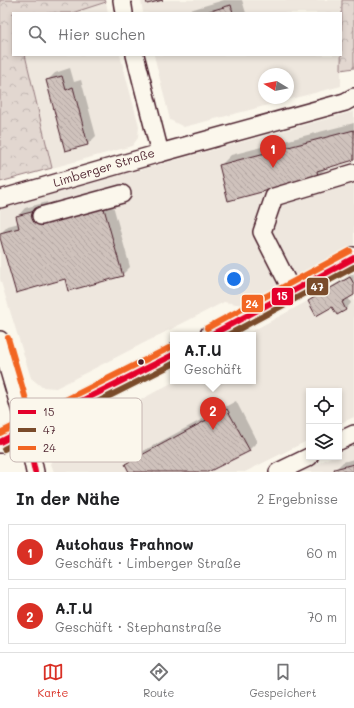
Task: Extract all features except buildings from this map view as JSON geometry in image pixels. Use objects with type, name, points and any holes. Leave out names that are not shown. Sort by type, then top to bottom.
[{"type":"main road","points":[[217,332],[354,258]]},
{"type":"main road","points":[[88,398],[170,357]]},
{"type":"main road","points":[[0,442],[10,437]]},
{"type":"street","points":[[122,0],[124,12]]},
{"type":"street","name":"Limberger Straße","points":[[0,200],[160,153],[135,56]]},
{"type":"street","points":[[160,153],[345,102],[354,97]]},
{"type":"street","points":[[292,291],[262,232],[274,197],[354,173]]},
{"type":"street","points":[[41,216],[122,194]]},
{"type":"street","points":[[0,340],[17,398]]},
{"type":"street","points":[[342,440],[354,434]]},
{"type":"street","points":[[278,472],[306,458]]},
{"type":"street","points":[[34,462],[36,472]]},
{"type":"shaded area","points":[[141,0],[342,0],[342,12],[143,12]]},
{"type":"shaded area","points":[[106,2],[108,12],[75,12]]},
{"type":"shaded area","points":[[25,56],[120,56],[139,126],[138,138],[132,146],[52,168]]},
{"type":"shaded area","points":[[154,56],[341,56],[341,86],[294,98],[294,68],[258,68],[258,104],[272,104],[184,127],[170,120]]},
{"type":"shaded area","points":[[354,110],[354,249],[249,306],[224,302],[56,388],[42,387],[31,378],[0,279],[0,208],[352,112]]},
{"type":"shaded area","points":[[354,276],[354,417],[342,423],[342,388],[306,388],[306,442],[245,472],[54,472],[51,464],[52,462],[142,462],[142,399],[170,384],[256,384],[256,332],[251,332]]},
{"type":"shaded area","points":[[354,445],[354,472],[302,472],[325,460],[342,460],[342,451]]},
{"type":"green space","points":[[0,0],[105,0],[106,2],[75,12],[12,12],[12,56],[25,56],[52,168],[0,182]]},
{"type":"green space","points":[[342,0],[354,0],[354,68],[341,70],[342,56]]},
{"type":"transit line","name":"24","points":[[207,328],[350,251]]},
{"type":"transit line","name":"15","points":[[217,332],[354,258]]},
{"type":"transit line","name":"47","points":[[234,332],[354,267]]},
{"type":"transit line","name":"24","points":[[8,338],[26,398]]},
{"type":"transit line","name":"24","points":[[70,398],[169,348]]},
{"type":"transit line","name":"15","points":[[87,398],[170,357]]},
{"type":"transit line","name":"47","points":[[105,398],[170,366]]},
{"type":"transit line","name":"24","points":[[0,433],[10,428]]},
{"type":"transit line","name":"15","points":[[0,442],[10,437]]},
{"type":"transit line","name":"47","points":[[4,449],[10,446]]},
{"type":"transit line","name":"15","points":[[33,462],[35,472]]},
{"type":"place","name":"Autohaus Frahnow","points":[[273,168]]},
{"type":"place","name":"A.T.U","points":[[213,430]]}]
